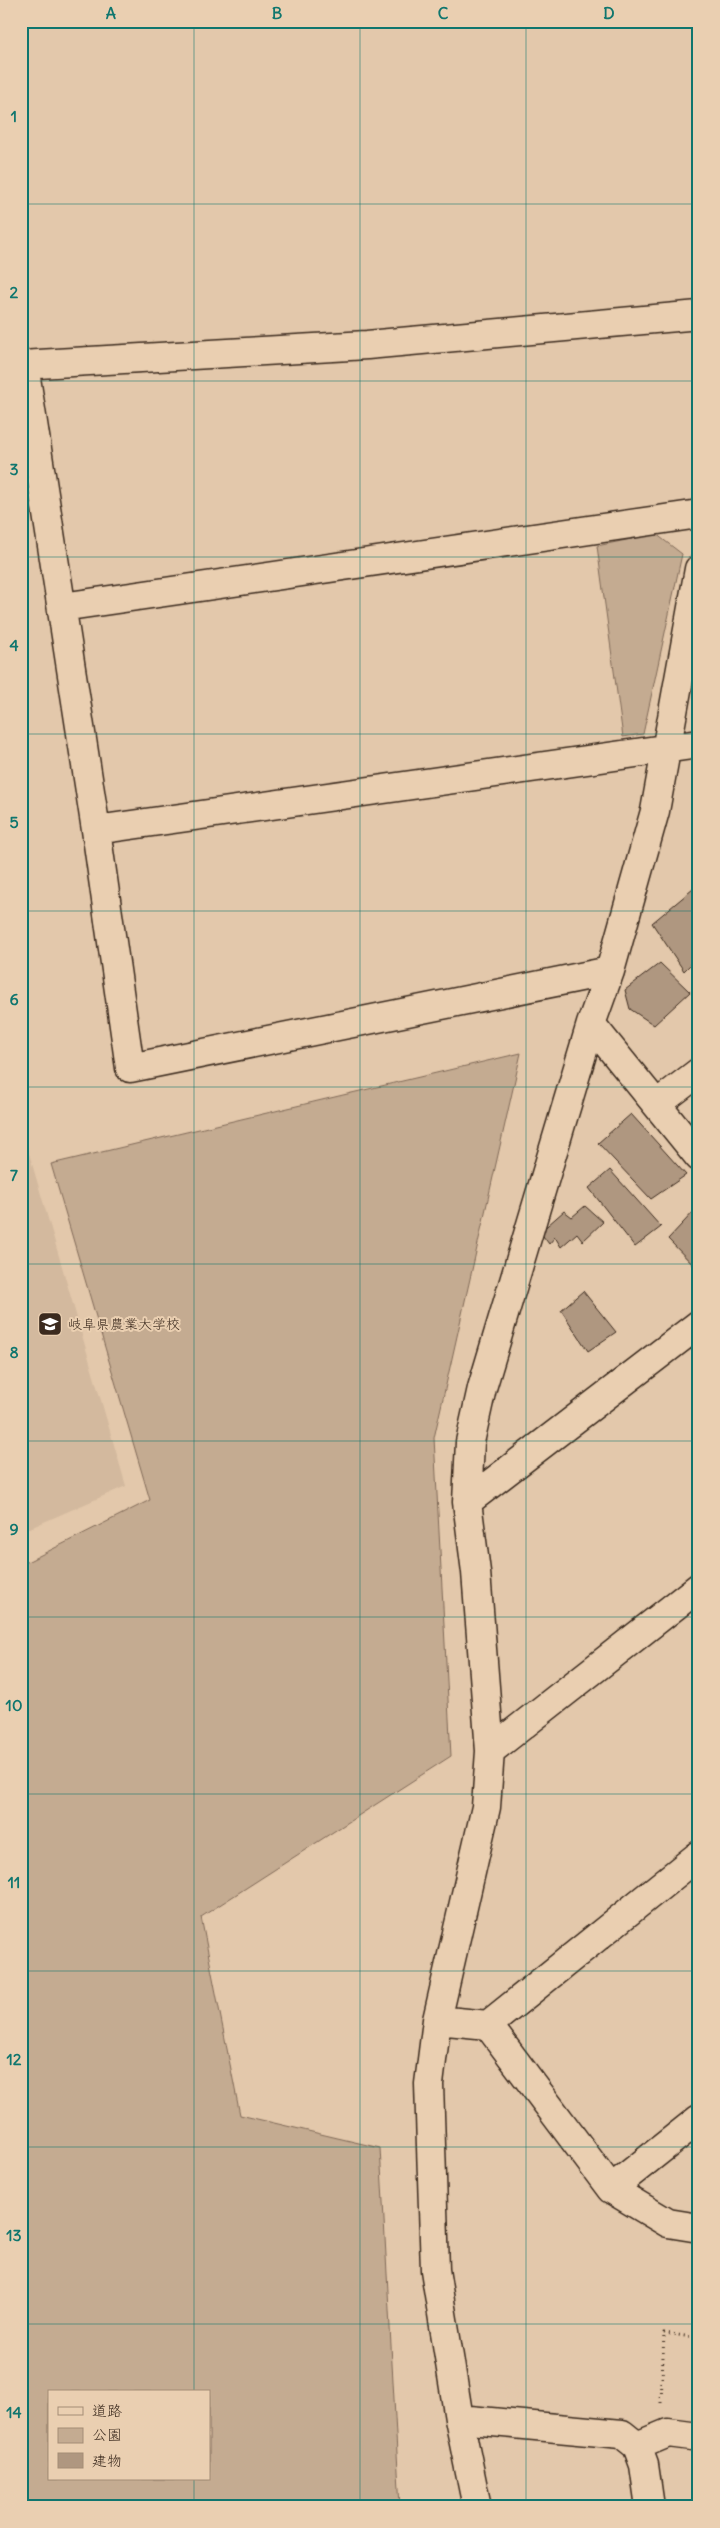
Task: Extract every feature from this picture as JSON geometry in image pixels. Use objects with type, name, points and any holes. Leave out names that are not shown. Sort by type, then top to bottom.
[{"type":"street","points":[[610,971],[130,1068],[96,830],[23,365],[367,345],[699,316]]},
{"type":"street","points":[[62,607],[699,514]]},
{"type":"street","points":[[477,2507],[459,2419],[435,2270],[430,2084],[437,2020],[486,1807],[490,1752],[476,1572],[467,1502],[470,1442],[482,1388],[591,1024],[610,971],[655,812],[699,569]]},
{"type":"street","points":[[96,830],[699,744]]},
{"type":"street","points":[[591,1024],[699,1157]]},
{"type":"street","points":[[657,1104],[699,1072]]},
{"type":"street","points":[[467,1502],[699,1324]]},
{"type":"street","points":[[490,1752],[699,1587]]},
{"type":"street","points":[[437,2020],[488,2025],[699,1855]]},
{"type":"street","points":[[488,2025],[611,2189],[668,2224],[699,2228]]},
{"type":"street","points":[[611,2189],[699,2119]]},
{"type":"street","points":[[459,2419],[622,2434],[638,2446],[644,2465],[650,2507]]},
{"type":"street","points":[[638,2446],[668,2433],[699,2437]]},
{"type":"path","points":[[668,2433],[660,2401],[664,2333],[699,2338]]},
{"type":"shaded area","name":"岐阜県農業大学校","points":[[21,1126],[126,1486],[21,1532]]},
{"type":"green space","points":[[656,534],[682,554],[643,734],[623,737],[597,546]]},
{"type":"green space","points":[[521,1053],[434,1438],[451,1756],[201,1917],[240,2115],[380,2148],[400,2507],[21,2507],[21,1565],[150,1500],[51,1164]]},
{"type":"building","points":[[693,889],[699,894],[699,956],[684,971],[652,923]]},
{"type":"building","points":[[660,963],[690,992],[654,1025],[630,1009],[625,990]]},
{"type":"building","points":[[631,1114],[686,1175],[651,1199],[598,1143]]},
{"type":"building","points":[[610,1170],[661,1227],[635,1247],[589,1188]]},
{"type":"building","points":[[585,1206],[603,1222],[583,1241],[577,1233],[561,1247],[555,1237],[549,1244],[540,1232],[564,1211],[572,1217]]},
{"type":"building","points":[[697,1208],[699,1210],[699,1271],[668,1239]]},
{"type":"building","points":[[583,1291],[616,1332],[588,1351],[561,1310]]},
{"type":"place","name":"岐阜県農業大学校","points":[[50,1324]]}]
